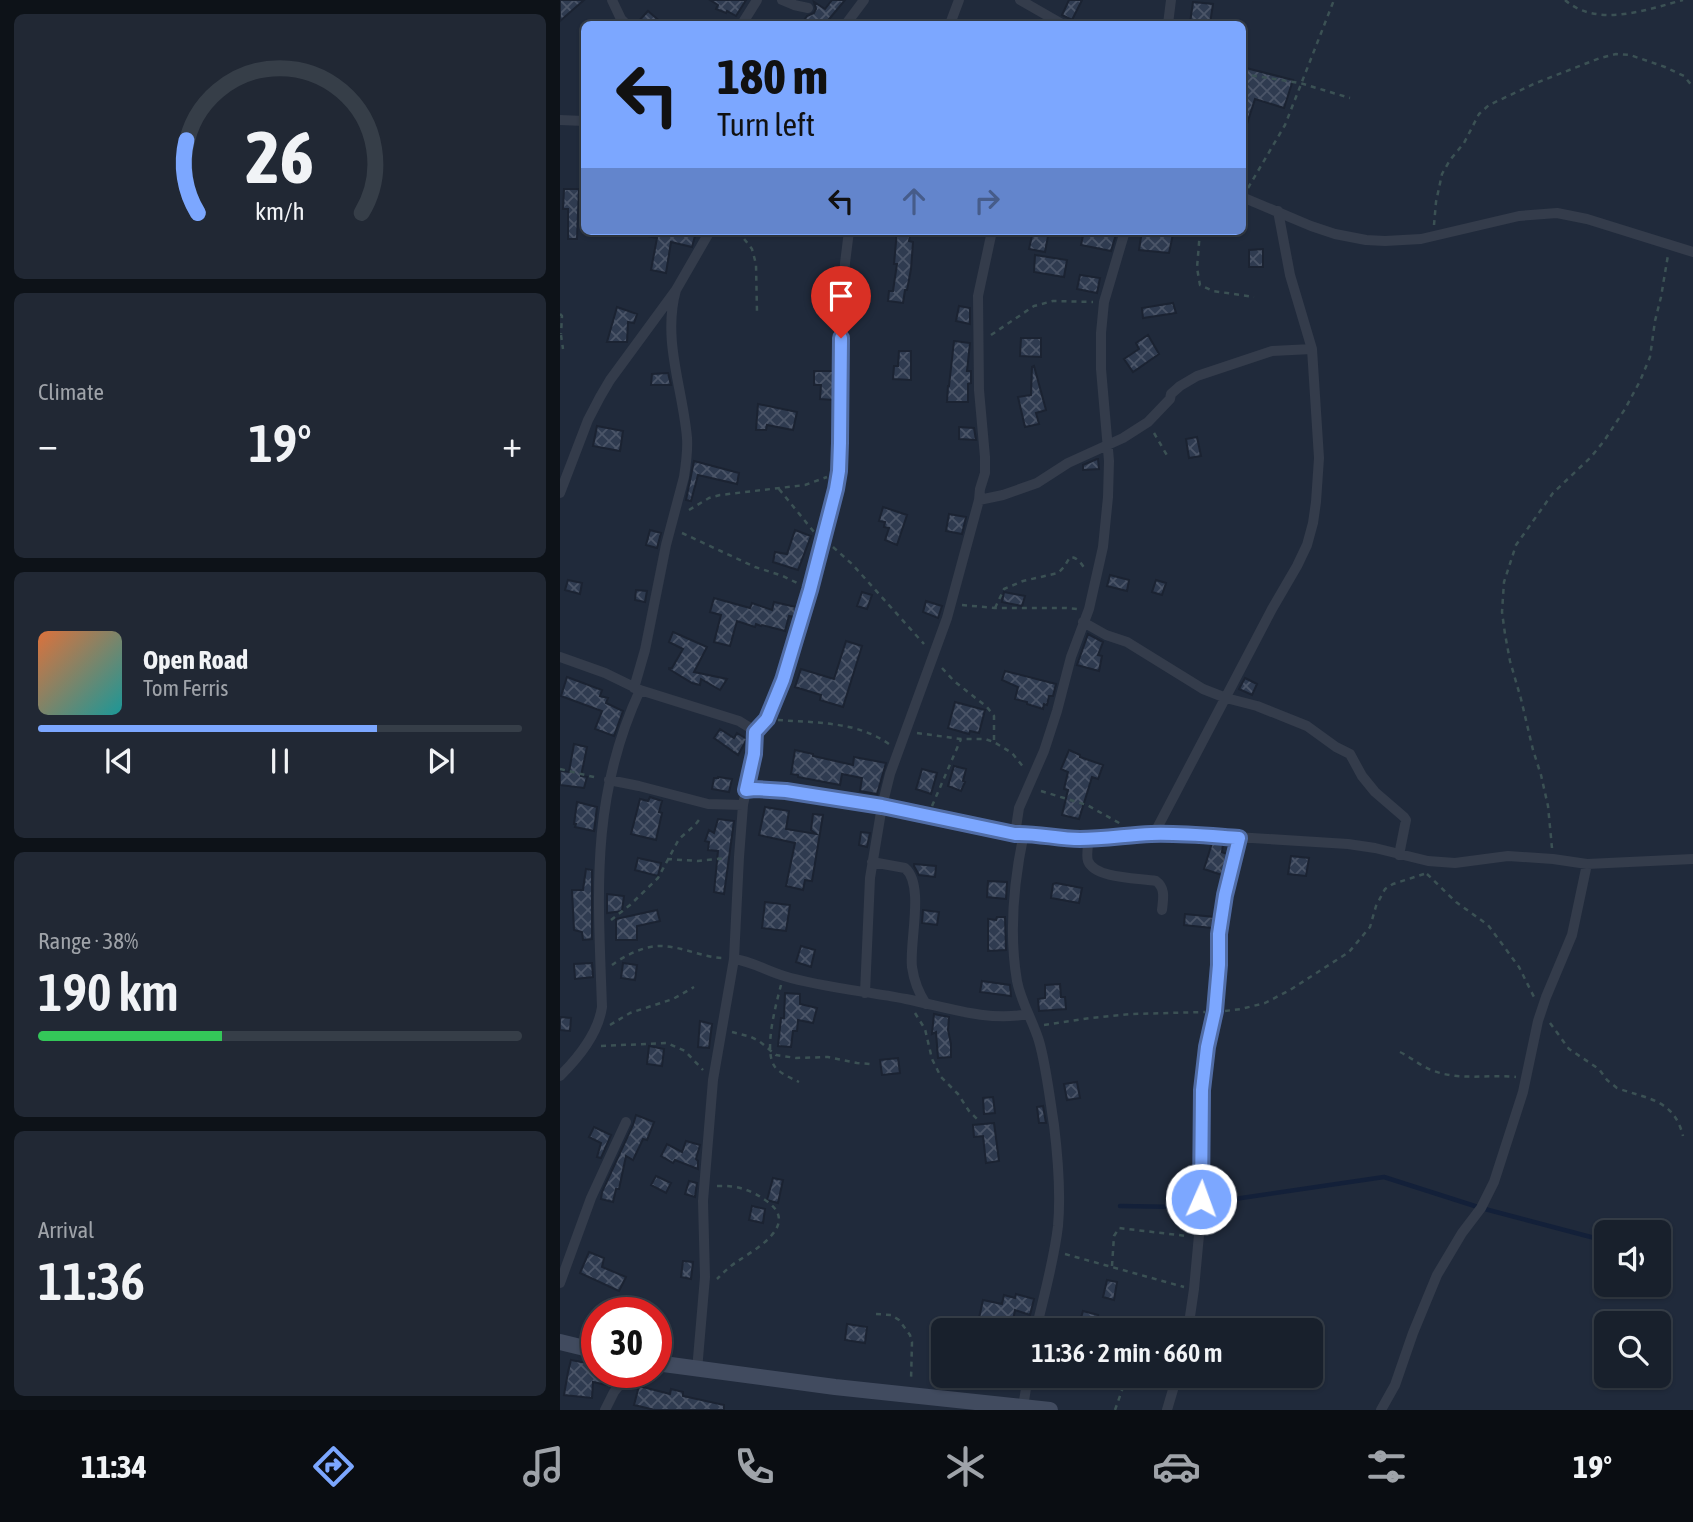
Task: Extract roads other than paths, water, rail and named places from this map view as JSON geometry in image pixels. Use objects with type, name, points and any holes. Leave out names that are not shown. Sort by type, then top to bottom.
[{"type":"street","points":[[612,0],[623,21]]},
{"type":"street","points":[[744,21],[757,0]]},
{"type":"street","points":[[782,0],[808,8]]},
{"type":"street","points":[[848,21],[864,0]]},
{"type":"street","points":[[951,21],[959,0]]},
{"type":"street","points":[[1020,0],[1057,21]]},
{"type":"street","points":[[1168,21],[1171,0]]},
{"type":"street","points":[[560,120],[581,121]]},
{"type":"street","points":[[1246,198],[1311,226],[1366,240],[1385,242],[1421,239],[1509,218],[1557,213],[1587,219],[1693,252]]},
{"type":"street","points":[[1154,834],[1297,566],[1313,523],[1319,458],[1312,349],[1290,275],[1279,211]]},
{"type":"street","points":[[560,493],[564,471],[610,380],[676,290],[708,235]]},
{"type":"street","points":[[697,1370],[705,1277],[704,1191],[713,1080],[734,959],[743,805],[754,754],[755,732],[767,719],[783,680],[836,489],[839,471],[841,338],[848,235]]},
{"type":"street","points":[[865,993],[872,862],[882,806],[890,775],[951,604],[985,473],[979,390],[978,296],[991,235]]},
{"type":"street","points":[[1039,1318],[1054,1251],[1059,1209],[1057,1153],[1043,1058],[1017,984],[1014,923],[1019,808],[1051,731],[1095,583],[1106,521],[1109,485],[1101,333],[1104,302],[1124,235]]},
{"type":"street","points":[[560,1076],[595,1032],[600,1020],[599,852],[605,802],[617,749],[637,689],[658,582],[687,459],[687,438],[671,321],[676,290]]},
{"type":"street","points":[[979,500],[1037,483],[1068,463],[1132,433],[1171,399],[1171,394],[1197,376],[1272,351],[1312,349]]},
{"type":"street","points":[[1085,618],[1105,635],[1127,642],[1203,689],[1307,726],[1350,754],[1370,787],[1406,820],[1399,855]]},
{"type":"street","points":[[560,657],[597,670],[637,689],[739,722],[755,732]]},
{"type":"street","points":[[609,780],[708,804],[743,805]]},
{"type":"street","points":[[746,790],[786,791],[882,806],[1019,834],[1061,838],[1188,834],[1348,844],[1446,863],[1508,856],[1587,864],[1693,859]]},
{"type":"street","points":[[1190,1318],[1200,1224],[1202,1090],[1215,1011],[1219,934],[1239,838]]},
{"type":"street","points":[[1089,839],[1087,860],[1092,867],[1102,873],[1156,881],[1163,892],[1162,911]]},
{"type":"street","points":[[872,862],[905,868],[912,877],[915,897],[912,968],[919,993],[926,1004]]},
{"type":"street","points":[[1381,1410],[1395,1385],[1437,1275],[1462,1233],[1481,1208],[1494,1182],[1523,1092],[1538,1021],[1572,935],[1587,864]]},
{"type":"street","points":[[734,959],[783,976],[865,993],[994,1017],[1028,1014]]},
{"type":"street","points":[[560,1283],[591,1198],[626,1122]]},
{"type":"street","points":[[560,1342],[581,1347]]},
{"type":"street","points":[[672,1366],[1050,1410]]},
{"type":"street","points":[[605,1410],[617,1388]]},
{"type":"street","points":[[1023,1407],[1026,1388]]},
{"type":"street","points":[[1167,1410],[1173,1388]]},
{"type":"waterway","points":[[1120,1206],[1180,1207],[1384,1177],[1481,1208],[1594,1238]]}]
